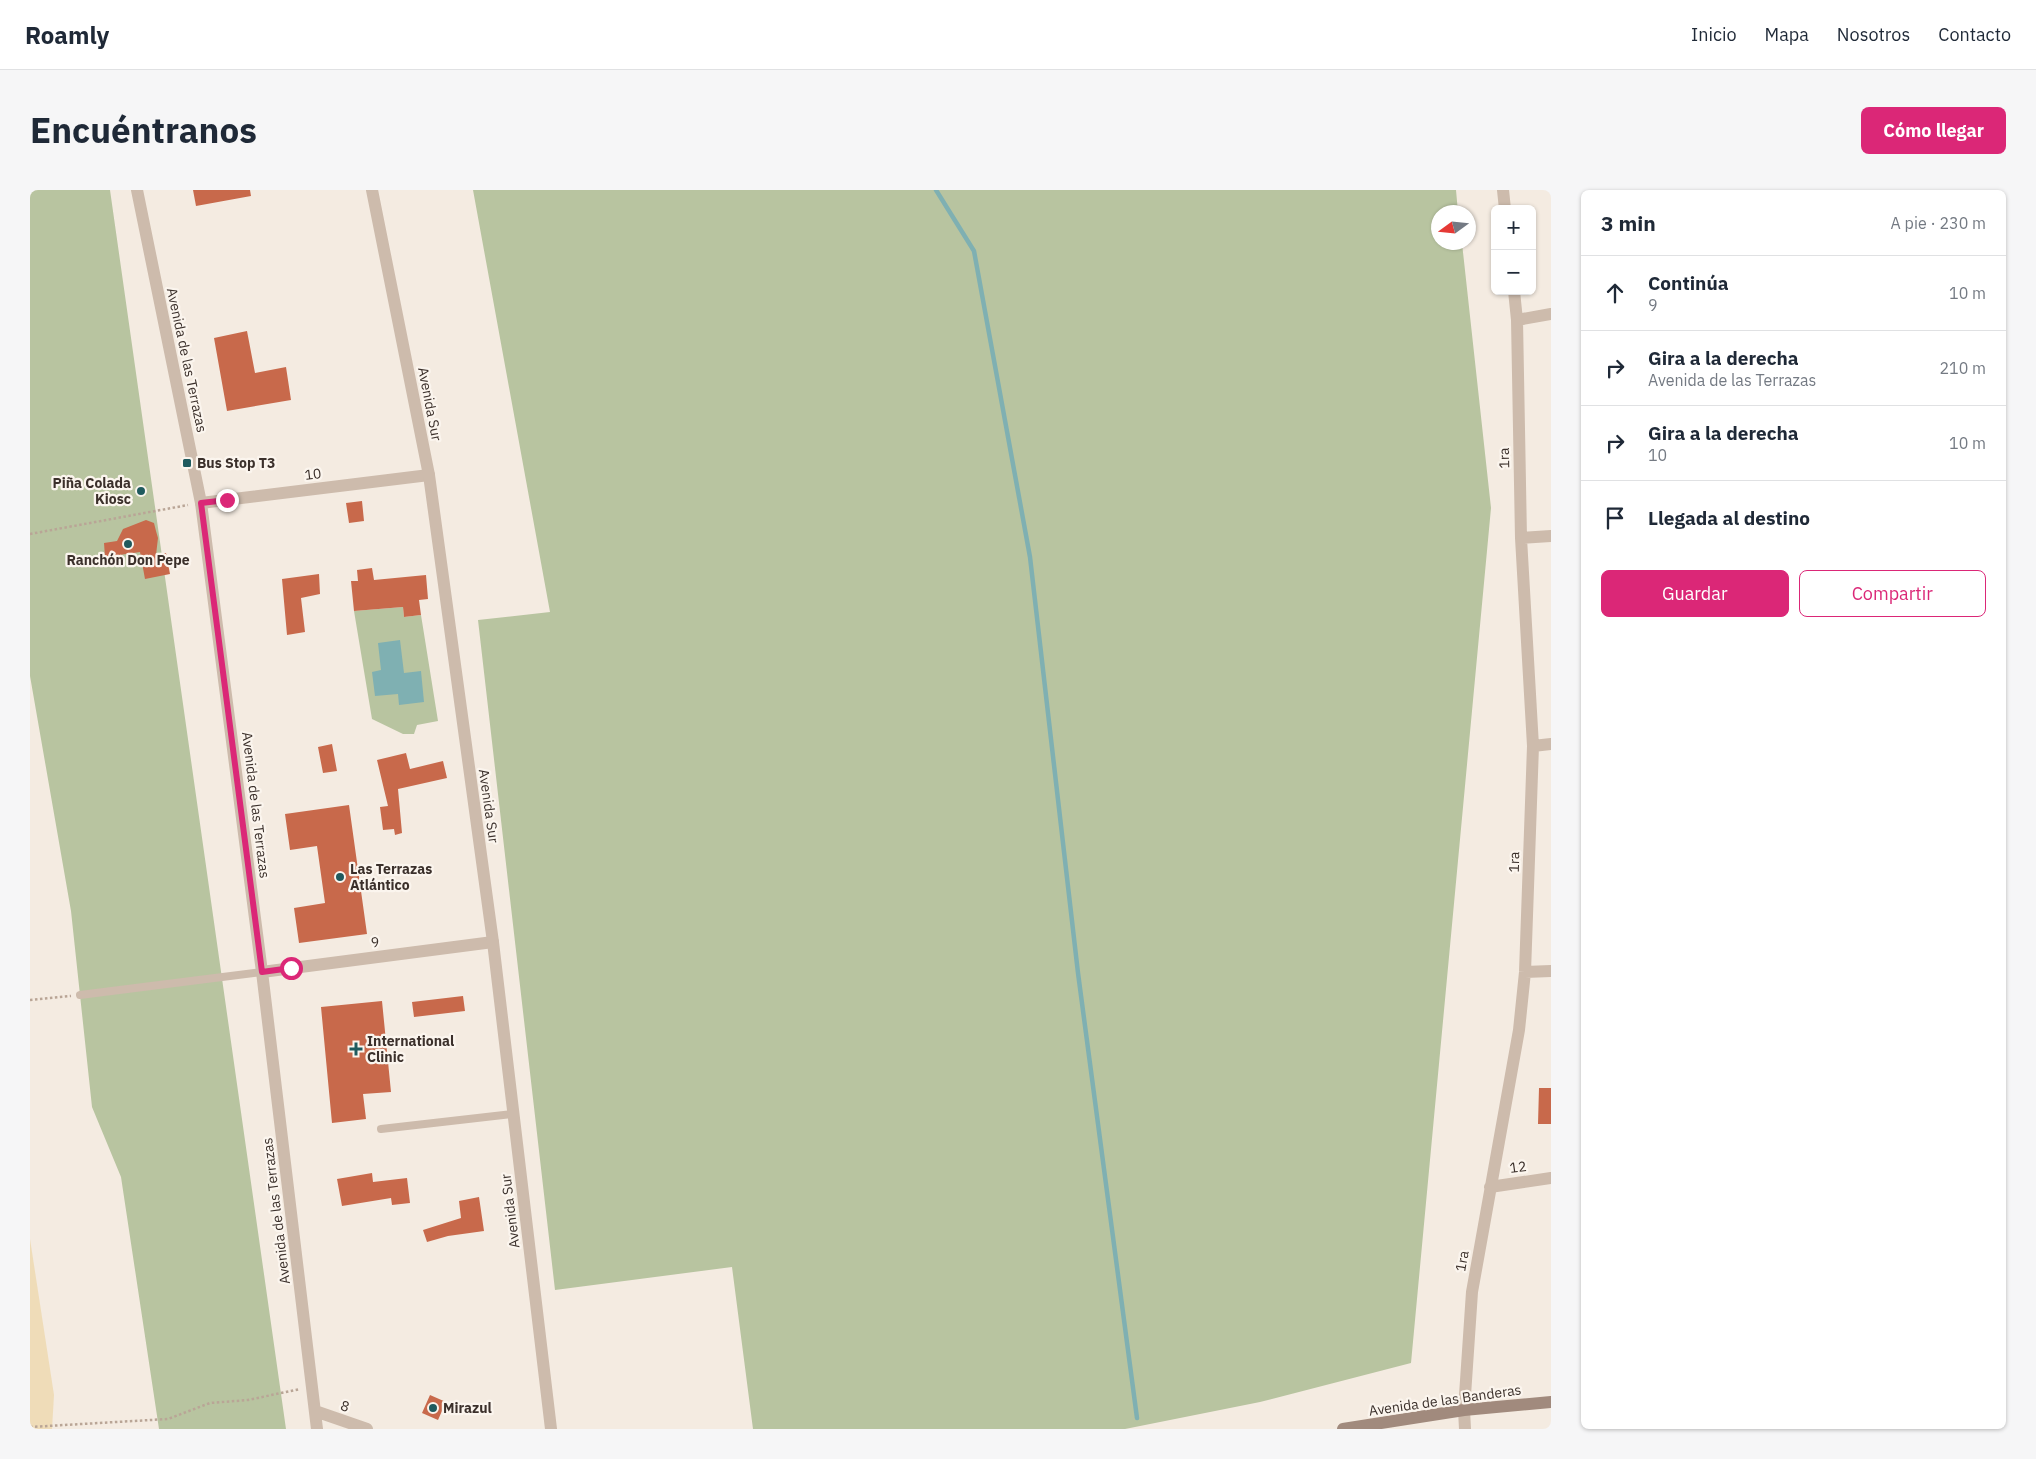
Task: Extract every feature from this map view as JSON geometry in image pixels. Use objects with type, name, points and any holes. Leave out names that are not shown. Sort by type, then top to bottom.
[{"type":"main road","name":"Avenida de las Banderas","points":[[1343,1429],[1464,1410],[1551,1402]]},
{"type":"street","name":"Avenida de las Terrazas","points":[[137,190],[201,503],[262,972],[317,1429]]},
{"type":"street","name":"Avenida Sur","points":[[372,190],[429,476],[492,942],[551,1429]]},
{"type":"street","points":[[1503,190],[1505,205]]},
{"type":"street","name":"1ra","points":[[1464,1429],[1472,1292],[1519,1030],[1525,972],[1533,746],[1521,538],[1517,320],[1514,295]]},
{"type":"street","points":[[1517,320],[1551,314]]},
{"type":"street","points":[[1517,320],[1551,320]]},
{"type":"street","name":"10","points":[[201,503],[429,476]]},
{"type":"street","points":[[1521,538],[1551,536]]},
{"type":"street","points":[[1533,746],[1551,744]]},
{"type":"street","name":"9","points":[[262,972],[492,942]]},
{"type":"street","points":[[1525,972],[1551,971]]},
{"type":"street","name":"12","points":[[1490,1187],[1551,1178]]},
{"type":"street","name":"8","points":[[315,1412],[367,1429]]},
{"type":"lane","points":[[80,995],[262,972]]},
{"type":"lane","points":[[381,1129],[513,1114]]},
{"type":"path","points":[[30,534],[201,503]]},
{"type":"path","points":[[30,1000],[80,995]]},
{"type":"path","points":[[30,1427],[168,1419],[210,1403],[248,1400],[312,1387]]},
{"type":"green space","points":[[30,190],[110,190],[286,1429],[159,1429],[121,1177],[92,1107],[71,911],[30,676]]},
{"type":"green space","points":[[473,190],[1456,190],[1457,205],[1431,205],[1431,250],[1463,250],[1491,508],[1411,1363],[1260,1402],[1125,1429],[753,1429],[732,1267],[555,1290],[478,620],[550,612]]},
{"type":"green space","points":[[403,607],[404,617],[421,615],[438,721],[417,725],[414,734],[403,734],[372,719],[354,611]]},
{"type":"sand","points":[[30,1239],[54,1395],[52,1429],[30,1429]]},
{"type":"water","points":[[400,640],[404,673],[421,671],[424,702],[399,705],[398,694],[375,696],[372,672],[381,670],[378,643]]},
{"type":"building","points":[[193,190],[250,190],[251,196],[196,206]]},
{"type":"building","points":[[247,331],[255,373],[286,367],[291,400],[227,411],[214,338]]},
{"type":"building","points":[[362,501],[364,521],[349,523],[346,503]]},
{"type":"building","points":[[146,520],[154,523],[158,538],[156,555],[166,553],[170,574],[145,579],[140,552],[105,557],[104,543],[117,541],[123,529]]},
{"type":"building","points":[[372,568],[374,580],[426,575],[428,599],[419,600],[421,615],[404,617],[403,607],[354,611],[351,581],[358,581],[357,570]]},
{"type":"building","points":[[319,574],[320,594],[301,598],[305,632],[287,635],[282,579]]},
{"type":"building","points":[[332,744],[337,771],[323,773],[318,747]]},
{"type":"building","points":[[406,753],[410,769],[443,761],[447,778],[398,789],[402,833],[395,835],[394,829],[383,830],[380,807],[388,806],[377,760]]},
{"type":"building","name":"Las Terrazas Atlántico","points":[[349,805],[367,934],[299,943],[294,908],[325,903],[317,846],[290,850],[285,814]]},
{"type":"building","points":[[463,996],[465,1011],[414,1017],[412,1002]]},
{"type":"building","name":"International Clinic","points":[[382,1001],[391,1092],[363,1094],[366,1119],[332,1123],[321,1007]]},
{"type":"building","points":[[1539,1088],[1551,1088],[1551,1124],[1538,1124]]},
{"type":"building","points":[[372,1173],[373,1182],[407,1178],[410,1203],[392,1205],[391,1198],[342,1206],[337,1179]]},
{"type":"building","points":[[479,1197],[484,1231],[448,1236],[427,1242],[423,1230],[461,1218],[459,1201]]},
{"type":"building","points":[[430,1395],[446,1402],[438,1420],[422,1413]]},
{"type":"waterway","points":[[936,190],[974,251],[1030,557],[1078,973],[1137,1418]]},
{"type":"place","name":"Bus Stop T3","points":[[187,463]]},
{"type":"place","name":"Piña Colada Kiosc","points":[[141,491]]},
{"type":"place","name":"Ranchón Don Pepe","points":[[128,544]]},
{"type":"place","name":"Las Terrazas Atlántico","points":[[340,877]]},
{"type":"place","name":"International Clinic","points":[[356,1049]]},
{"type":"place","name":"Mirazul","points":[[433,1408]]},
{"type":"route","points":[[227,500],[201,503],[262,972],[291,968]]}]
